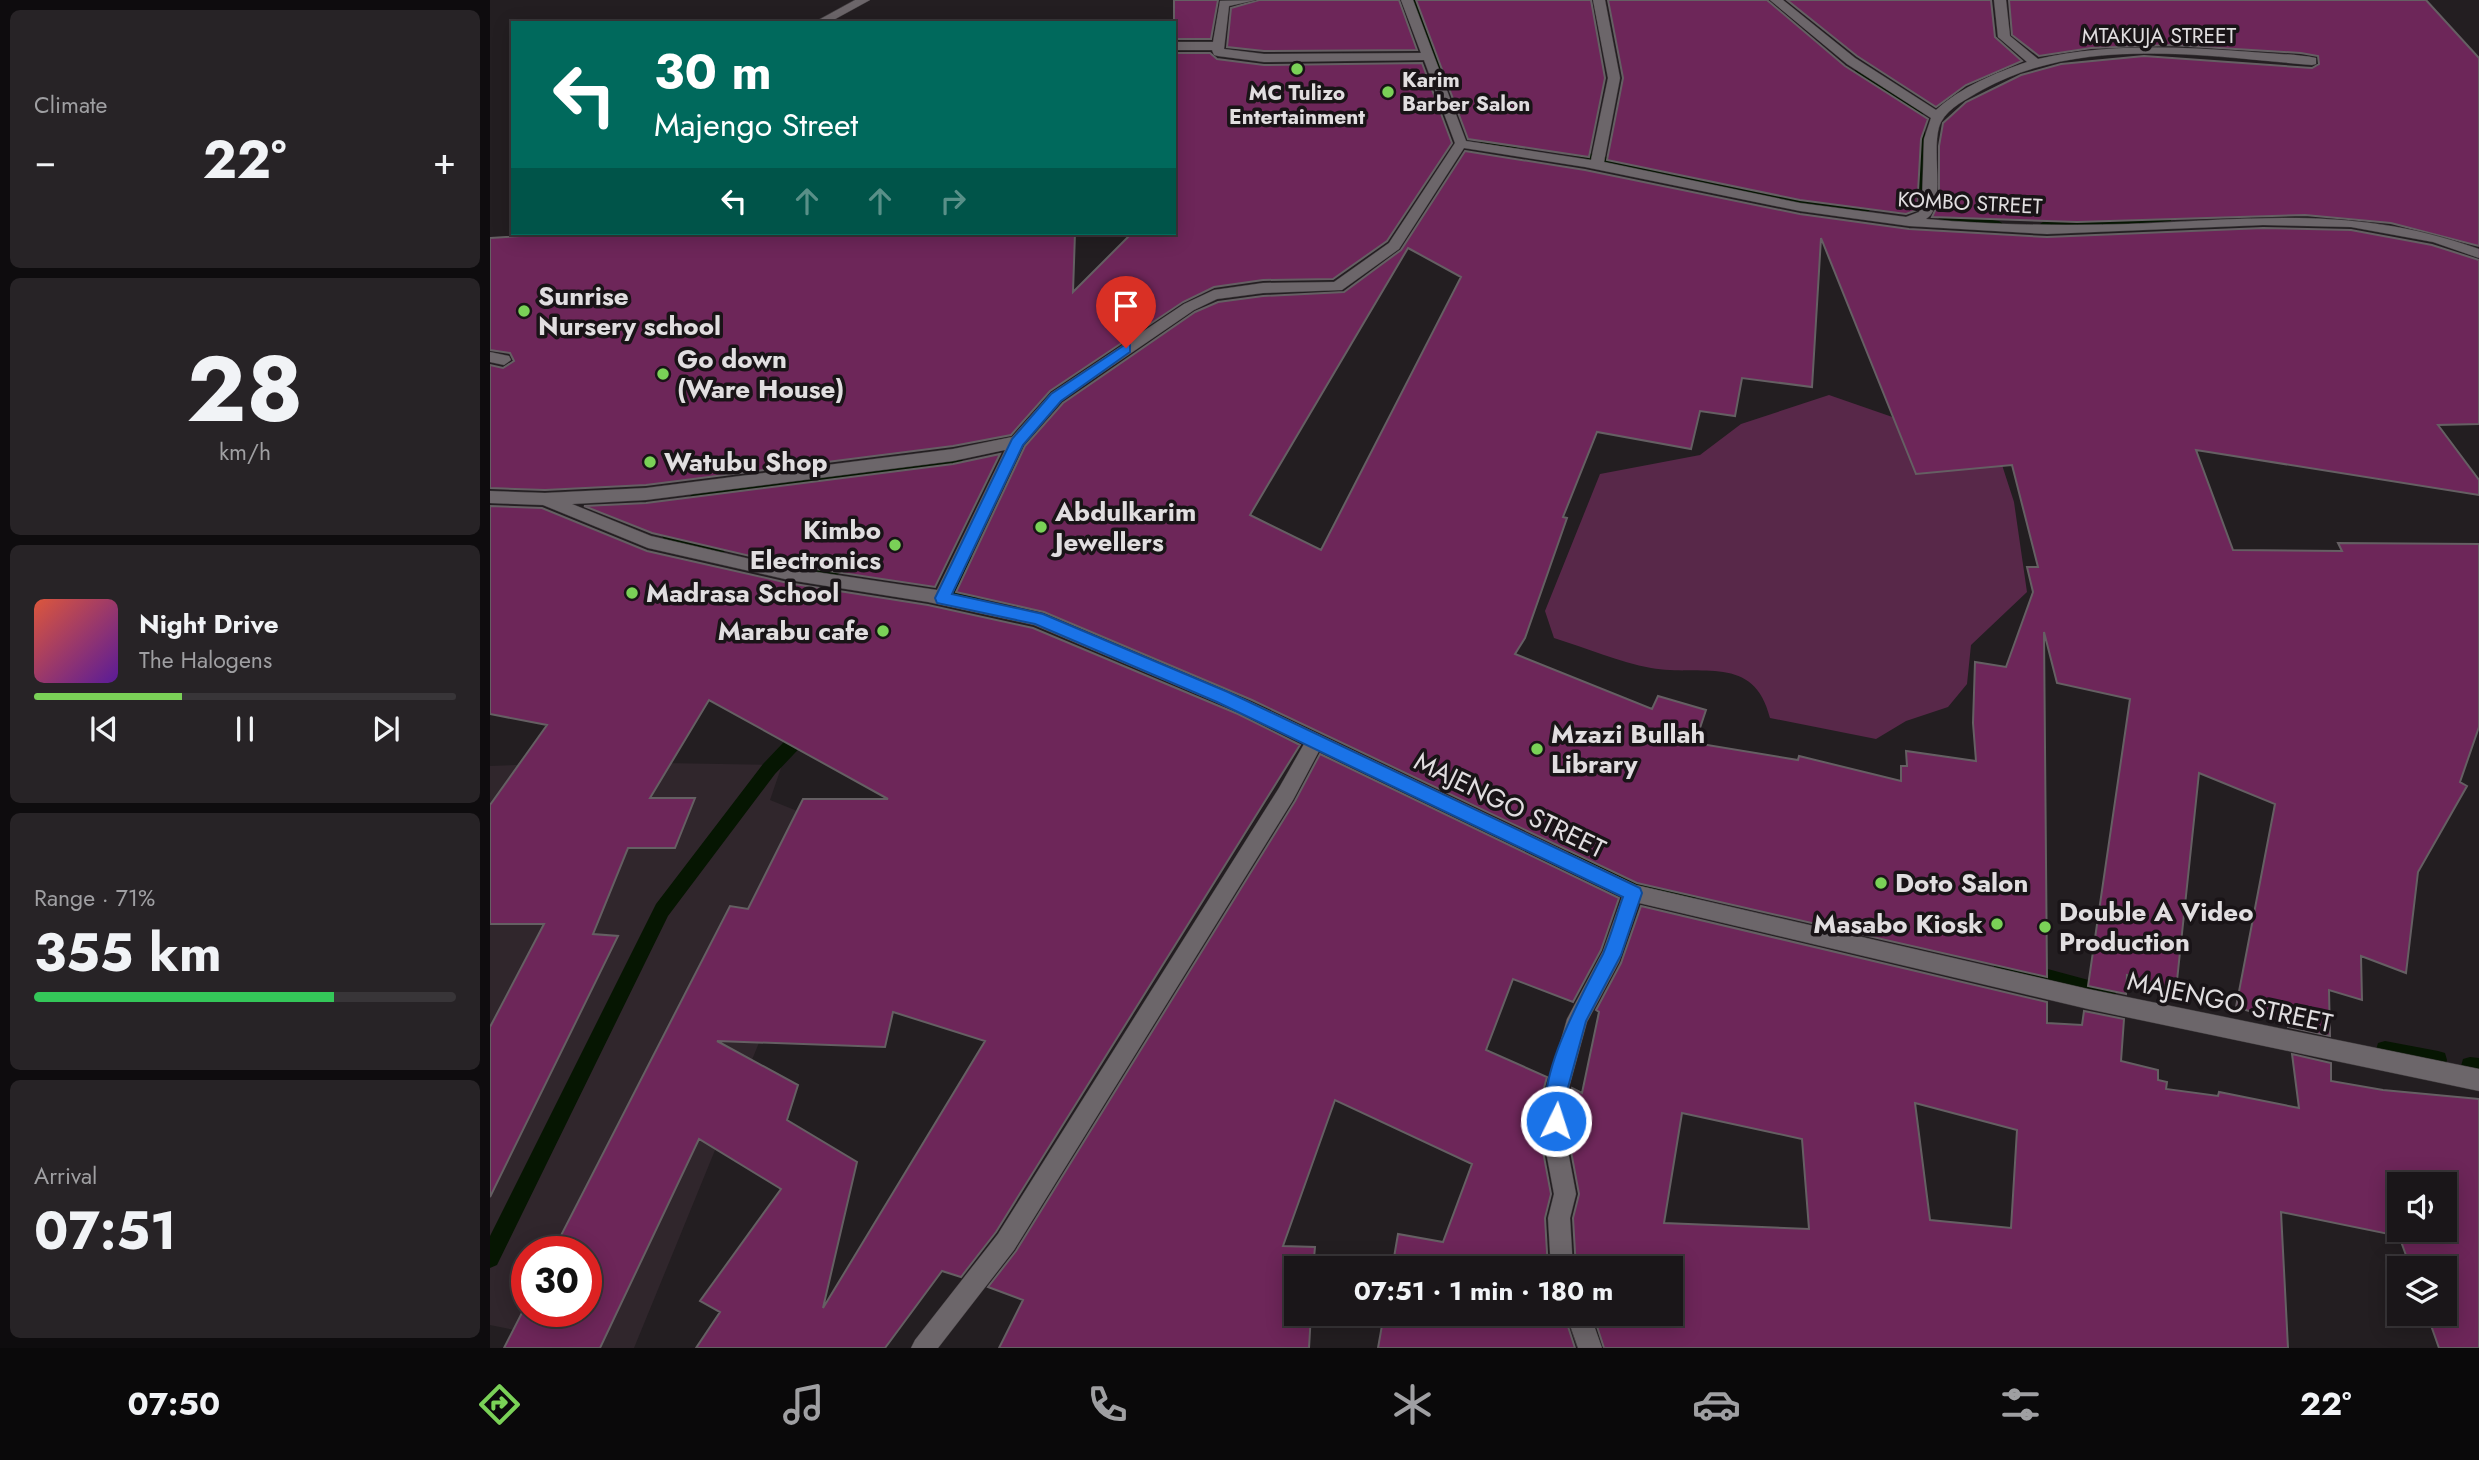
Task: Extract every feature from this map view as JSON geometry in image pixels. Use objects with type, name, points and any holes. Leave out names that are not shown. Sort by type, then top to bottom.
[{"type":"street","points":[[823,21],[864,0]]},
{"type":"street","points":[[1250,0],[1224,3],[1218,52],[1264,58],[1428,56]]},
{"type":"street","points":[[942,598],[1017,442],[1056,397],[1083,376],[1214,295],[1263,288],[1337,287],[1394,246],[1461,143],[1407,0]]},
{"type":"street","points":[[1597,163],[1614,78],[1599,0]]},
{"type":"street","points":[[1776,0],[1851,61],[1937,117],[1931,141],[1932,201],[1925,215],[1905,222]]},
{"type":"street","points":[[2000,0],[2004,37],[2034,62]]},
{"type":"street","points":[[1176,46],[1218,46]]},
{"type":"street","name":"MTAKUJA STREET","points":[[1937,117],[1981,83],[2034,62],[2082,53],[2179,52],[2312,61]]},
{"type":"street","name":"KOMBO STREET","points":[[1461,143],[1477,148],[1597,163],[1788,206],[1905,222],[2000,229],[2127,228],[2314,220],[2382,226],[2457,245],[2479,254]]},
{"type":"street","points":[[490,497],[545,499],[646,494],[953,455],[1017,442]]},
{"type":"street","name":"MAJENGO STREET","points":[[545,499],[648,542],[789,574],[942,598],[1037,619],[1315,740],[1633,893],[2063,993],[2479,1080]]},
{"type":"street","points":[[923,1348],[1006,1242],[1279,806],[1315,740]]},
{"type":"street","points":[[1561,1256],[1559,1218],[1565,1194],[1556,1146],[1556,1095],[1577,1019],[1612,955],[1633,893]]},
{"type":"street","points":[[1584,1326],[1590,1340],[1590,1348]]},
{"type":"shaded area","points":[[1829,395],[1901,420],[1993,437],[2014,502],[2027,592],[1971,645],[1967,684],[1948,707],[1906,721],[1876,739],[1770,718],[1762,698],[1752,684],[1738,676],[1723,672],[1651,668],[1554,638],[1545,611],[1600,474],[1700,455],[1741,424]]},
{"type":"shaded area","points":[[605,762],[782,765],[770,800],[817,819],[822,889],[634,1348],[603,1348],[490,1325],[490,766]]},
{"type":"building","points":[[1174,0],[1218,0],[1211,39],[1176,39]]},
{"type":"building","points":[[1259,0],[1399,0],[1417,50],[1264,51],[1227,47],[1231,8]]},
{"type":"building","points":[[1416,0],[1591,0],[1605,78],[1589,157],[1468,139]]},
{"type":"building","points":[[1608,0],[1767,0],[1845,66],[1928,119],[1921,139],[1917,210],[1906,214],[1800,200],[1607,160],[1623,78]]},
{"type":"building","points":[[1787,0],[1991,0],[1995,37],[2022,61],[1966,85],[1936,107],[1857,56]]},
{"type":"building","points":[[2009,0],[2426,0],[2479,58],[2479,246],[2391,223],[2305,215],[2077,222],[1932,217],[1939,202],[1939,146],[1943,123],[1966,102],[2021,75],[2061,64],[2144,56],[2312,68],[2319,64],[2318,56],[2301,53],[2171,45],[2091,48],[2039,56],[2012,35]]},
{"type":"building","points":[[1176,53],[1210,53],[1217,59],[1264,65],[1422,63],[1452,143],[1387,241],[1333,279],[1263,280],[1214,287],[1183,302],[1050,391],[1011,435],[953,446],[646,485],[545,490],[490,488],[490,365],[503,368],[514,361],[510,353],[490,350],[490,238],[536,235],[1075,235],[1073,292],[1130,235],[1176,235]]},
{"type":"building","points":[[1465,151],[1585,170],[1800,214],[1909,229],[2047,237],[2263,228],[2351,230],[2432,245],[2479,260],[2479,424],[2438,425],[2479,480],[2479,495],[2196,450],[2233,550],[2342,551],[2338,543],[2479,544],[2479,727],[2460,782],[2467,786],[2418,872],[2406,973],[2361,956],[2362,1000],[2329,990],[2330,1036],[2288,1027],[2288,1023],[2236,1007],[2275,804],[2199,773],[2176,990],[2127,975],[2126,994],[2088,986],[2130,699],[2057,683],[2044,632],[2047,977],[1637,883],[1252,700],[1044,612],[956,592],[1025,446],[1063,403],[1195,312],[1218,302],[1263,296],[1344,292],[1401,250]],"holes":[[[1821,238],[1916,474],[2012,465],[2038,567],[2027,567],[2033,592],[2006,667],[1975,662],[1973,723],[1976,761],[1906,751],[1907,766],[1901,766],[1901,781],[1799,756],[1798,760],[1695,743],[1706,710],[1658,696],[1652,709],[1515,654],[1525,638],[1567,518],[1563,517],[1597,432],[1691,449],[1700,411],[1735,416],[1742,378],[1812,387]],[[1408,248],[1461,277],[1321,550],[1250,515]]]},
{"type":"building","points":[[1000,454],[935,587],[789,565],[652,533],[584,506],[646,503],[953,464]]},
{"type":"building","points":[[490,506],[542,508],[647,551],[788,583],[928,605],[1033,628],[1238,714],[1300,745],[996,1232],[961,1277],[942,1271],[885,1348],[696,1348],[720,1312],[700,1301],[781,1189],[699,1139],[600,1348],[504,1348],[515,1327],[602,1327],[602,1236],[561,1236],[730,906],[748,909],[803,799],[888,799],[709,700],[650,798],[695,798],[675,848],[628,848],[593,934],[618,936],[490,1197],[490,1027],[544,924],[490,924],[490,805],[547,725],[490,714]],"holes":[[[893,1012],[985,1041],[823,1308],[857,1162],[787,1120],[798,1085],[717,1041],[885,1047]]]},
{"type":"building","points":[[1320,754],[1619,898],[1601,950],[1573,1002],[1513,979],[1486,1050],[1547,1077],[1542,1095],[1542,1146],[1551,1194],[1545,1218],[1547,1256],[1394,1256],[1398,1234],[1443,1242],[1472,1164],[1335,1100],[1283,1246],[1315,1247],[1314,1256],[1284,1256],[1284,1326],[1310,1326],[1309,1348],[999,1348],[1023,1300],[988,1287],[1016,1251],[1295,801]]},
{"type":"building","points":[[1641,906],[2047,1002],[2047,1023],[2082,1025],[2084,1011],[2124,1019],[2121,1061],[2158,1070],[2158,1080],[2167,1082],[2166,1089],[2218,1096],[2219,1092],[2299,1108],[2292,1054],[2331,1063],[2331,1081],[2383,1090],[2479,1099],[2479,1348],[2439,1348],[2431,1326],[2457,1326],[2457,1256],[2406,1256],[2401,1242],[2457,1242],[2457,1172],[2387,1172],[2387,1234],[2281,1212],[2288,1348],[1604,1348],[1597,1326],[1683,1326],[1683,1256],[1575,1256],[1573,1218],[1579,1194],[1570,1146],[1570,1095],[1572,1088],[1582,1093],[1599,1012],[1596,1010],[1621,963]],"holes":[[[1915,1103],[2017,1130],[2011,1228],[1930,1220]],[[1682,1113],[1802,1139],[1809,1229],[1664,1223]]]},
{"type":"building","points":[[1382,1326],[1568,1326],[1575,1348],[1378,1348]]},
{"type":"waterway","points":[[1414,0],[1444,72]]},
{"type":"waterway","points":[[1859,69],[1882,88],[1916,108],[1924,174],[1911,209]]},
{"type":"waterway","points":[[1472,126],[1486,142],[1516,145]]},
{"type":"waterway","points":[[1569,152],[1783,198],[1867,208]]},
{"type":"waterway","points":[[1943,216],[1999,225]]},
{"type":"waterway","points":[[2043,226],[2167,218]]},
{"type":"waterway","points":[[683,506],[702,495],[727,487],[959,463]]},
{"type":"waterway","points":[[668,522],[664,528],[670,537],[719,548]]},
{"type":"waterway","points":[[971,562],[957,590],[976,594]]},
{"type":"waterway","points":[[785,563],[835,571]]},
{"type":"waterway","points":[[490,1258],[662,910],[769,769],[806,730]]},
{"type":"waterway","points":[[1577,852],[1634,887],[1689,893]]},
{"type":"waterway","points":[[2003,966],[2107,994]]},
{"type":"waterway","points":[[2385,1050],[2438,1060]]},
{"type":"waterway","points":[[2470,1066],[2479,1067]]},
{"type":"place","name":"MC Tulizo Entertainment","points":[[1297,69]]},
{"type":"place","name":"Karim Barber Salon","points":[[1388,92]]},
{"type":"place","name":"Sunrise Nursery school","points":[[524,311]]},
{"type":"place","name":"Go down (Ware House)","points":[[663,374]]},
{"type":"place","name":"Watubu Shop","points":[[650,462]]},
{"type":"place","name":"Abdulkarim Jewellers","points":[[1041,527]]},
{"type":"place","name":"Kimbo Electronics","points":[[895,545]]},
{"type":"place","name":"Madrasa School","points":[[632,593]]},
{"type":"place","name":"Marabu cafe","points":[[883,631]]},
{"type":"place","name":"Mzazi Bullah Library","points":[[1537,749]]},
{"type":"place","name":"Doto Salon","points":[[1881,883]]},
{"type":"place","name":"Masabo Kiosk","points":[[1997,924]]},
{"type":"place","name":"Double A Video Production","points":[[2045,927]]},
{"type":"route","points":[[1126,348],[1056,397],[1017,442],[942,598],[1037,619],[1222,697],[1633,893],[1612,955],[1577,1019],[1556,1095],[1556,1121]]}]
